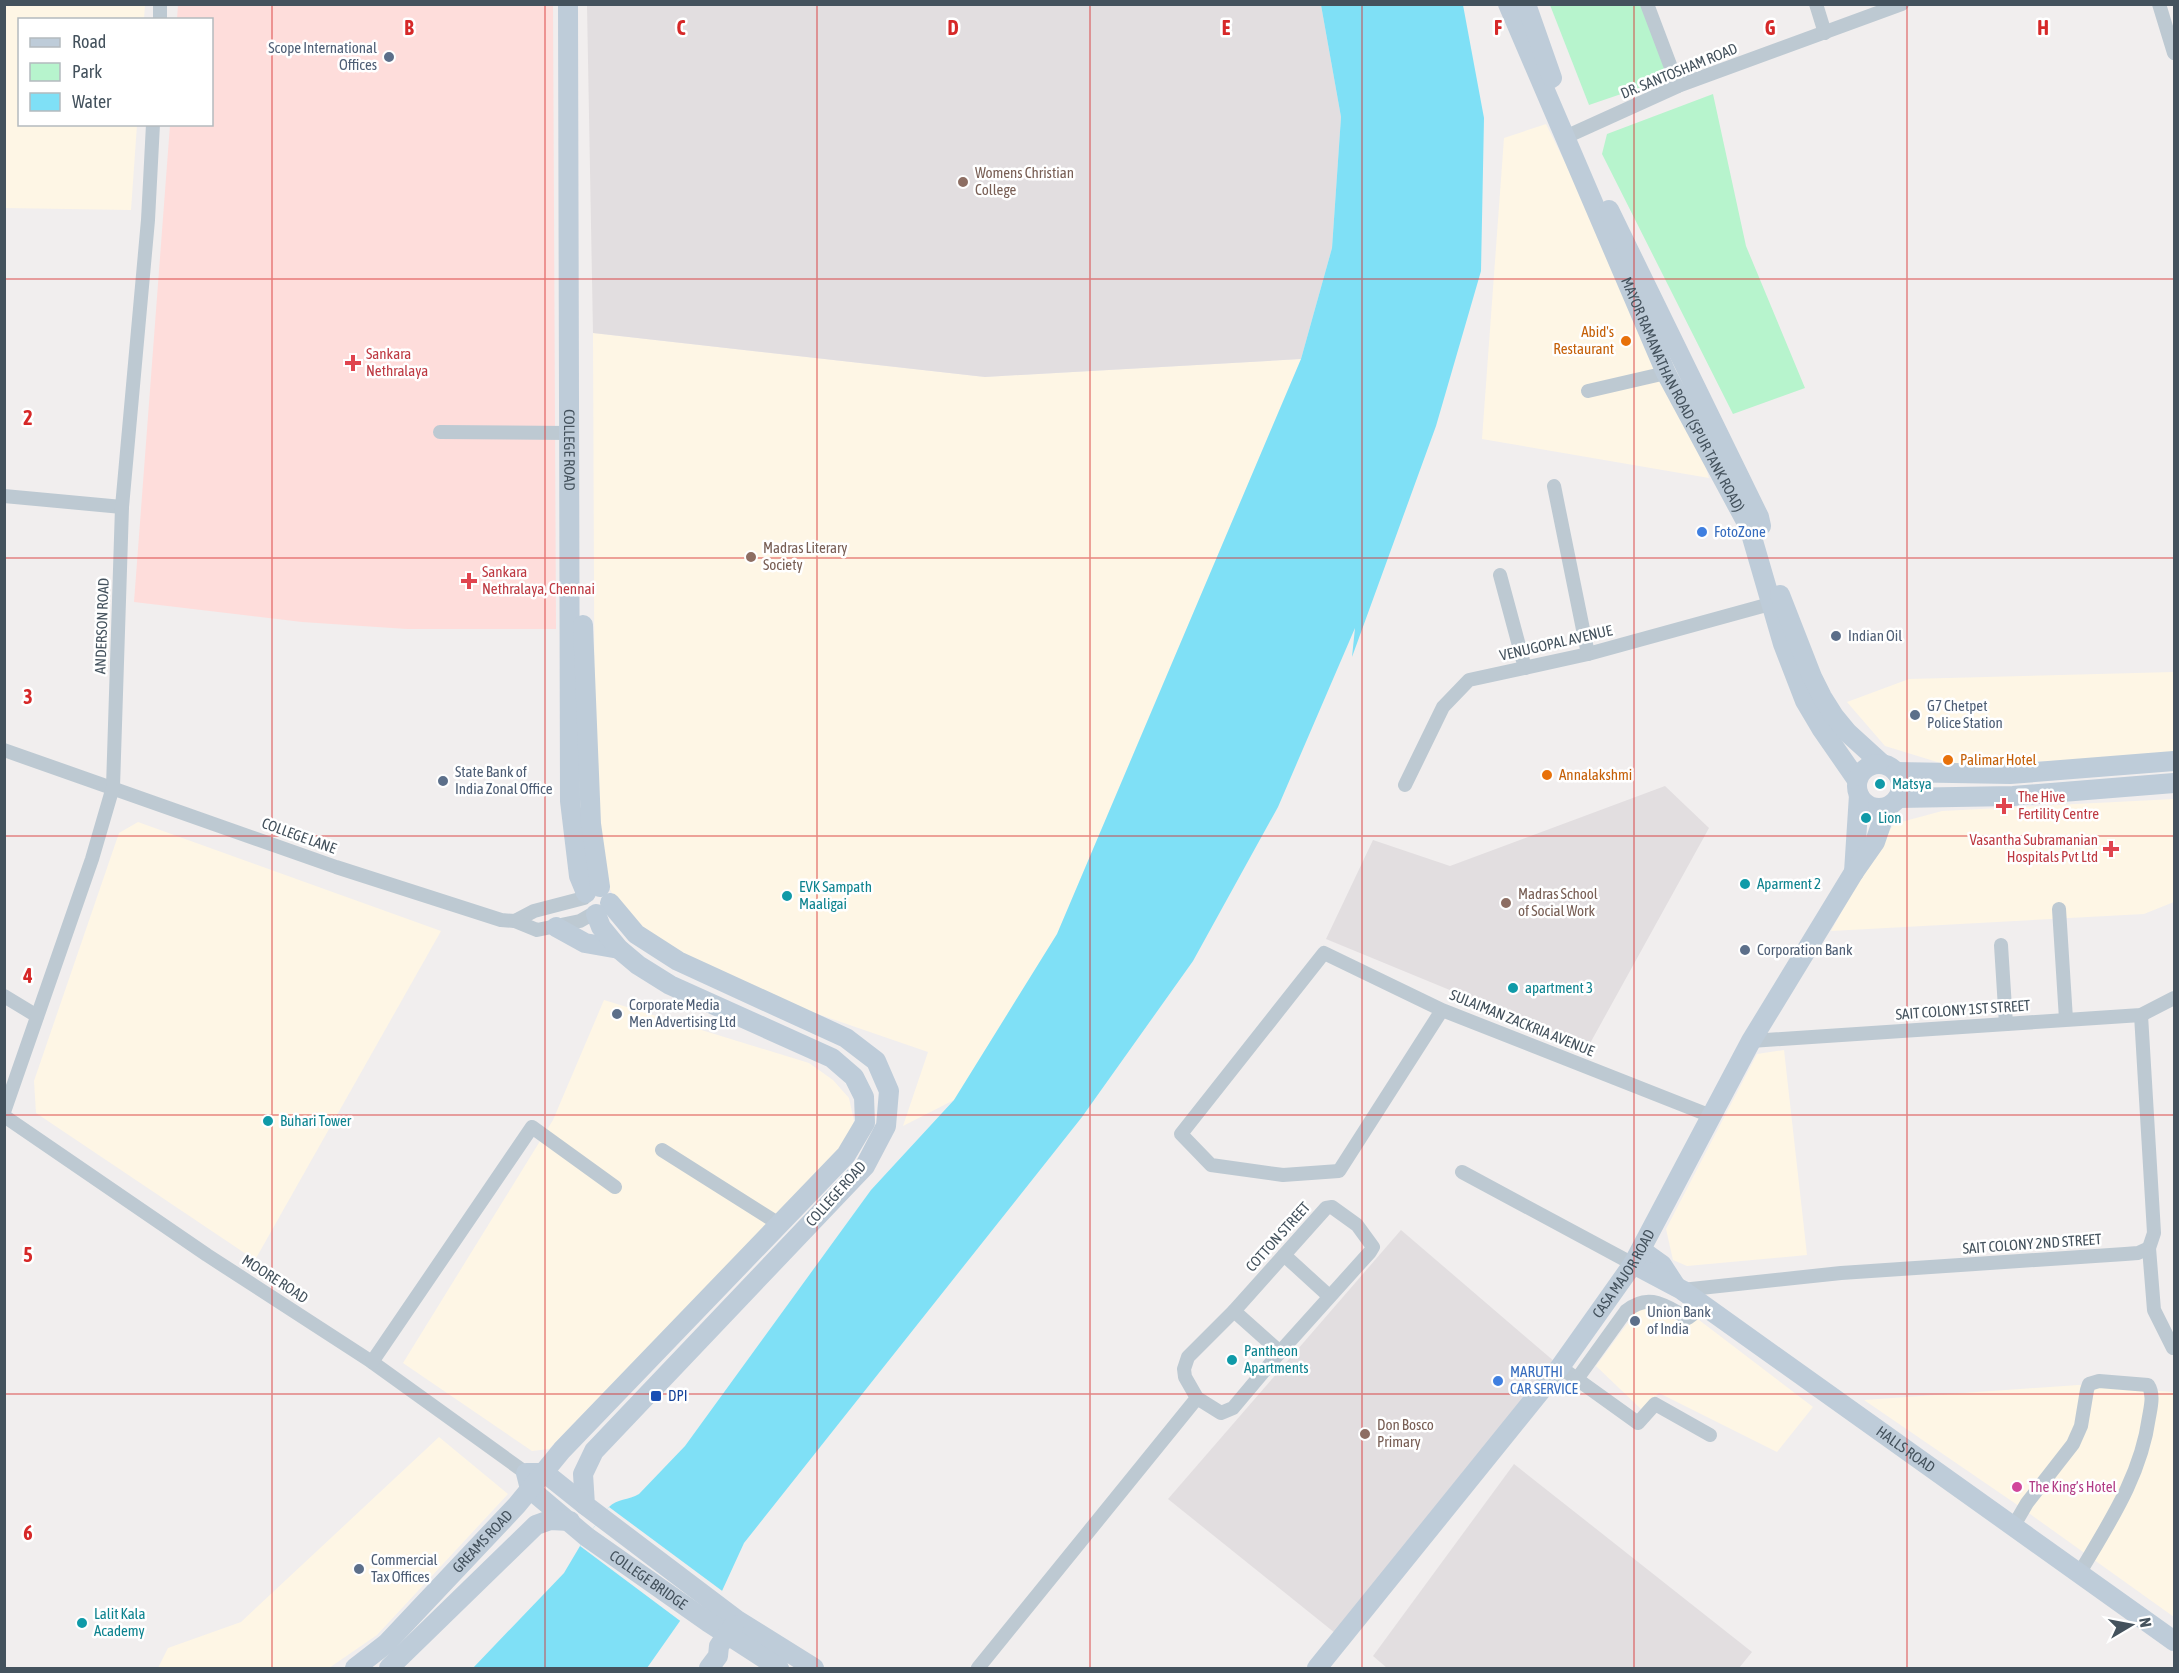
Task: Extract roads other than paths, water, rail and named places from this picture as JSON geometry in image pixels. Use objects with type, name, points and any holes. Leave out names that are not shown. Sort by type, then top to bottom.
[{"type":"main road","name":"COLLEGE ROAD","points":[[568,4],[570,801],[579,876],[595,902],[636,934],[678,961],[846,1038],[876,1061],[889,1091],[886,1126],[865,1166],[594,1451],[583,1474],[585,1505]]},
{"type":"main road","name":"COLLEGE ROAD","points":[[534,1478],[846,1155],[865,1123],[864,1097],[854,1077],[832,1058],[670,986],[619,949],[601,927],[595,902],[582,609],[579,4]]},
{"type":"main road","name":"MAYOR RAMANATHAN ROAD (SPUR TANK ROAD)","points":[[1508,4],[1666,373],[1749,527],[1783,644],[1805,701],[1858,788]]},
{"type":"main road","name":"MAYOR RAMANATHAN ROAD (SPUR TANK ROAD)","points":[[1526,4],[1572,134],[1759,517],[1781,599],[1812,677],[1834,716],[1848,733],[1889,767]]},
{"type":"main road","points":[[1854,873],[1858,788],[1862,771],[1868,766],[2010,774],[2175,761]]},
{"type":"main road","points":[[1889,767],[1901,785],[1892,802]]},
{"type":"main road","points":[[1858,788],[1868,805],[1874,807],[1892,802],[2013,796],[2175,783]]},
{"type":"main road","name":"CASA MAJOR ROAD","points":[[1317,1668],[1560,1367],[1637,1257],[1751,1041],[1875,842],[1892,802]]},
{"type":"main road","points":[[556,927],[585,942],[619,949]]},
{"type":"main road","name":"HALLS ROAD","points":[[1637,1257],[1658,1279],[1678,1287],[2175,1641]]},
{"type":"main road","points":[[1613,1292],[1653,1282],[1678,1287]]},
{"type":"main road","points":[[534,1478],[585,1505]]},
{"type":"main road","name":"COLLEGE BRIDGE","points":[[534,1478],[570,1521],[587,1537],[713,1614]]},
{"type":"main road","name":"GREAMS ROAD","points":[[355,1668],[386,1644],[534,1478]]},
{"type":"main road","name":"COLLEGE BRIDGE","points":[[585,1505],[713,1614]]},
{"type":"main road","name":"GREAMS ROAD","points":[[389,1668],[536,1525],[550,1520],[570,1521]]},
{"type":"main road","points":[[713,1614],[728,1634],[762,1659],[779,1668]]},
{"type":"main road","points":[[705,1668],[717,1656],[728,1634]]},
{"type":"main road","points":[[728,1634],[814,1668]]},
{"type":"main road","points":[[705,1668],[736,1657],[762,1659]]},
{"type":"street","points":[[1647,4],[1678,86]]},
{"type":"street","points":[[1816,4],[1825,33]]},
{"type":"street","name":"DR. SANTOSHAM ROAD","points":[[1572,134],[1678,86],[1902,4]]},
{"type":"street","points":[[2159,4],[2175,53]]},
{"type":"street","name":"ANDERSON ROAD","points":[[4,1114],[92,859],[113,787],[122,507],[148,220],[153,126]]},
{"type":"street","points":[[1588,391],[1666,373]]},
{"type":"street","points":[[440,432],[570,433]]},
{"type":"street","points":[[1554,486],[1588,654]]},
{"type":"street","points":[[4,496],[122,507]]},
{"type":"street","points":[[1500,575],[1525,668]]},
{"type":"street","name":"VENUGOPAL AVENUE","points":[[1405,785],[1443,707],[1469,680],[1588,654],[1770,603]]},
{"type":"street","name":"COLLEGE LANE","points":[[4,750],[336,867],[501,920],[515,921],[537,930],[580,921],[595,902]]},
{"type":"street","points":[[515,921],[534,911],[595,902]]},
{"type":"street","points":[[2059,909],[2066,1019]]},
{"type":"street","points":[[2001,945],[2006,1024]]},
{"type":"street","name":"SULAIMAN ZACKRIA AVENUE","points":[[1442,1010],[1339,1171],[1283,1175],[1211,1165],[1181,1134],[1323,953],[1442,1010],[1711,1116]]},
{"type":"street","points":[[4,996],[37,1016]]},
{"type":"street","name":"SAIT COLONY 1ST STREET","points":[[1751,1041],[2141,1015],[2175,998]]},
{"type":"street","points":[[2141,1015],[2154,1233],[2149,1248],[2154,1310],[2173,1348]]},
{"type":"street","name":"MOORE ROAD","points":[[4,1114],[207,1255],[372,1362],[534,1478]]},
{"type":"street","points":[[372,1362],[532,1128],[615,1187]]},
{"type":"street","points":[[662,1150],[779,1224]]},
{"type":"street","points":[[1462,1172],[1637,1257]]},
{"type":"street","name":"COTTON STREET","points":[[1332,1207],[1357,1225],[1373,1247],[1329,1296],[1229,1411],[1221,1413],[1197,1398],[1185,1377],[1185,1362],[1188,1357],[1234,1311],[1326,1208],[1332,1207]]},
{"type":"street","name":"SAIT COLONY 2ND STREET","points":[[1678,1287],[1840,1273],[2138,1253],[2149,1248]]},
{"type":"street","points":[[1284,1255],[1329,1296]]},
{"type":"street","points":[[1577,1379],[1626,1311],[1634,1304],[1652,1300],[1688,1318],[1704,1306]]},
{"type":"street","points":[[1234,1311],[1280,1352]]},
{"type":"street","points":[[1560,1367],[1638,1423],[1655,1404],[1710,1435]]},
{"type":"street","points":[[2013,1527],[2027,1503],[2073,1444],[2081,1426],[2086,1390],[2090,1384],[2098,1381],[2148,1385],[2152,1392],[2152,1400],[2146,1436],[2129,1487],[2079,1574]]},
{"type":"street","points":[[978,1668],[1197,1398]]},
{"type":"water","points":[[1321,5],[1463,5],[1484,118],[1481,271],[1436,426],[1352,657],[1355,628],[1278,807],[1193,961],[1082,1117],[744,1543],[722,1591],[680,1621],[647,1668],[473,1668],[564,1573],[580,1546],[609,1507],[615,1502],[639,1494],[685,1446],[871,1190],[954,1100],[1057,934],[1301,359],[1332,248],[1341,117]]},
{"type":"place","name":"Scope International Offices","points":[[389,57]]},
{"type":"place","name":"Womens Christian College","points":[[963,182]]},
{"type":"place","name":"Abid's Restaurant","points":[[1626,341]]},
{"type":"place","name":"Sankara Nethralaya","points":[[353,363]]},
{"type":"place","name":"FotoZone","points":[[1702,532]]},
{"type":"place","name":"Madras Literary Society","points":[[751,557]]},
{"type":"place","name":"Sankara Nethralaya, Chennai","points":[[469,581]]},
{"type":"place","name":"Indian Oil","points":[[1836,636]]},
{"type":"place","name":"G7 Chetpet Police Station","points":[[1915,715]]},
{"type":"place","name":"Palimar Hotel","points":[[1948,760]]},
{"type":"place","name":"Annalakshmi","points":[[1547,775]]},
{"type":"place","name":"State Bank of India Zonal Office","points":[[443,781]]},
{"type":"place","name":"Matsya","points":[[1880,784]]},
{"type":"place","name":"The Hive Fertility Centre","points":[[2004,806]]},
{"type":"place","name":"Lion","points":[[1866,818]]},
{"type":"place","name":"Vasantha Subramanian Hospitals Pvt Ltd","points":[[2111,849]]},
{"type":"place","name":"Aparment 2","points":[[1745,884]]},
{"type":"place","name":"EVK Sampath Maaligai","points":[[787,896]]},
{"type":"place","name":"Madras School of Social Work","points":[[1506,903]]},
{"type":"place","name":"Corporation Bank","points":[[1745,950]]},
{"type":"place","name":"apartment 3","points":[[1513,988]]},
{"type":"place","name":"Corporate Media Men Advertising Ltd","points":[[617,1014]]},
{"type":"place","name":"Buhari Tower","points":[[268,1121]]},
{"type":"place","name":"Union Bank of India","points":[[1635,1321]]},
{"type":"place","name":"Pantheon Apartments","points":[[1232,1360]]},
{"type":"place","name":"MARUTHI CAR SERVICE","points":[[1498,1381]]},
{"type":"place","name":"DPI","points":[[656,1396]]},
{"type":"place","name":"Don Bosco Primary","points":[[1365,1434]]},
{"type":"place","name":"The King’s Hotel","points":[[2017,1487]]},
{"type":"place","name":"Commercial Tax Offices","points":[[359,1569]]},
{"type":"place","name":"Lalit Kala Academy","points":[[82,1623]]}]
